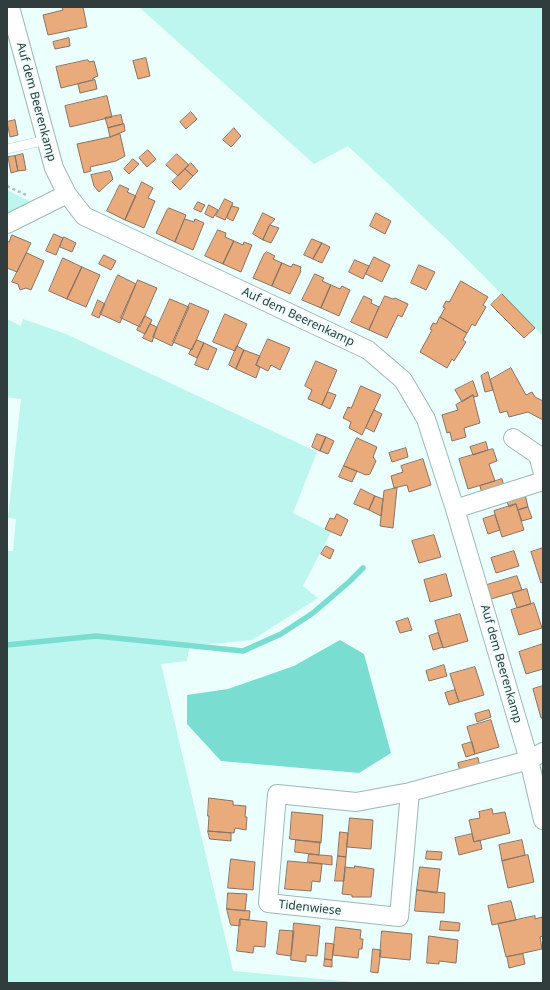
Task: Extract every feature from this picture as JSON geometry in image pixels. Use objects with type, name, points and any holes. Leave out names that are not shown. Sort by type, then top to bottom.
[{"type":"street","name":"Auf dem Beerenkamp","points":[[10,7],[54,168],[67,194],[84,216],[368,350],[402,380],[426,419],[536,756],[543,820]]},
{"type":"street","points":[[7,224],[67,194]]},
{"type":"street","points":[[513,438],[538,454],[543,473]]},
{"type":"street","points":[[456,509],[543,481]]},
{"type":"street","name":"Tidenwiese","points":[[410,792],[398,917],[268,903],[277,794],[356,802],[410,792],[536,756]]},
{"type":"lane","points":[[7,149],[46,140]]},
{"type":"shaded area","points":[[139,7],[543,7],[543,336],[452,244],[348,146],[314,164]]},
{"type":"shaded area","points":[[7,190],[33,203],[7,216]]},
{"type":"shaded area","points":[[7,319],[21,326],[23,319],[66,334],[317,452],[293,513],[331,532],[303,586],[318,598],[252,640],[201,645],[190,643],[187,661],[161,664],[233,971],[365,983],[7,983],[7,551],[13,551],[16,519],[8,518],[21,399],[7,397]]},
{"type":"shaded area","points":[[340,640],[364,654],[391,753],[359,773],[221,761],[187,724],[187,695],[228,689],[294,666]]},
{"type":"building","points":[[83,7],[87,27],[48,35],[43,15],[63,10],[62,8]]},
{"type":"building","points":[[69,38],[70,46],[55,49],[53,42]]},
{"type":"building","points":[[146,58],[150,76],[138,79],[133,61]]},
{"type":"building","points":[[88,60],[89,62],[94,61],[98,76],[93,78],[93,80],[61,88],[56,67]]},
{"type":"building","points":[[95,80],[97,89],[80,93],[78,84]]},
{"type":"building","points":[[107,96],[112,117],[70,127],[65,106]]},
{"type":"building","points":[[191,112],[197,119],[186,129],[180,122]]},
{"type":"building","points":[[121,115],[123,124],[108,128],[105,118]]},
{"type":"building","points":[[15,120],[18,135],[10,137],[7,122]]},
{"type":"building","points":[[124,124],[125,131],[110,137],[108,128]]},
{"type":"building","points":[[234,128],[241,136],[231,147],[223,140]]},
{"type":"building","points":[[120,134],[125,156],[116,161],[90,167],[91,171],[84,173],[77,144]]},
{"type":"building","points":[[148,150],[156,159],[147,167],[139,158]]},
{"type":"building","points":[[23,154],[26,170],[18,171],[15,156]]},
{"type":"building","points":[[177,154],[189,165],[178,176],[166,165]]},
{"type":"building","points":[[15,156],[18,171],[11,173],[8,157]]},
{"type":"building","points":[[133,159],[139,164],[129,174],[124,169]]},
{"type":"building","points":[[191,163],[198,171],[193,176],[185,169]]},
{"type":"building","points":[[185,169],[193,176],[180,190],[172,182]]},
{"type":"building","points":[[110,171],[113,179],[99,192],[94,186],[91,175]]},
{"type":"building","points":[[142,182],[153,188],[148,198],[155,201],[144,228],[125,220]]},
{"type":"building","points":[[120,185],[129,189],[127,192],[136,196],[125,220],[107,211]]},
{"type":"building","points":[[225,199],[233,203],[225,220],[216,216]]},
{"type":"building","points":[[198,202],[205,205],[201,212],[194,209]]},
{"type":"building","points":[[209,205],[218,210],[213,218],[205,214]]},
{"type":"building","points":[[232,206],[239,208],[233,221],[227,218]]},
{"type":"building","points":[[169,208],[186,215],[175,242],[156,233]]},
{"type":"building","points":[[263,213],[275,219],[269,226],[263,240],[253,234]]},
{"type":"building","points":[[376,213],[391,221],[385,234],[370,226]]},
{"type":"building","points":[[185,219],[194,222],[195,219],[204,223],[193,250],[175,242]]},
{"type":"building","points":[[270,225],[279,228],[271,243],[263,240]]},
{"type":"building","points":[[218,230],[226,233],[225,237],[234,241],[223,264],[205,256]]},
{"type":"building","points":[[54,234],[63,238],[56,255],[46,251]]},
{"type":"building","points":[[12,235],[31,243],[17,272],[7,268],[7,241],[9,242]]},
{"type":"building","points":[[64,237],[76,243],[72,252],[60,247]]},
{"type":"building","points":[[312,239],[322,243],[313,259],[304,255]]},
{"type":"building","points":[[234,241],[243,245],[244,242],[252,245],[241,272],[223,264]]},
{"type":"building","points":[[322,243],[330,247],[322,263],[313,259]]},
{"type":"building","points":[[267,252],[275,256],[273,259],[282,263],[272,286],[253,278],[264,254]]},
{"type":"building","points":[[27,253],[44,261],[31,290],[26,288],[20,290],[18,284],[12,282]]},
{"type":"building","points":[[104,255],[116,261],[111,270],[99,264]]},
{"type":"building","points":[[374,257],[390,265],[382,282],[366,274]]},
{"type":"building","points":[[63,258],[82,267],[67,299],[49,291]]},
{"type":"building","points":[[355,260],[369,266],[363,279],[349,272]]},
{"type":"building","points":[[282,263],[291,267],[293,264],[301,267],[301,271],[290,294],[272,286]]},
{"type":"building","points":[[419,265],[435,272],[426,290],[411,283]]},
{"type":"building","points":[[82,267],[100,275],[86,307],[67,299]]},
{"type":"building","points":[[315,274],[324,278],[322,281],[331,285],[321,308],[302,300]]},
{"type":"building","points":[[118,275],[136,284],[120,323],[100,314]]},
{"type":"building","points":[[138,280],[157,288],[140,327],[121,318]]},
{"type":"building","points":[[461,281],[488,297],[483,305],[486,307],[475,326],[472,324],[467,333],[440,317],[445,308],[443,307],[446,301],[449,302]]},
{"type":"building","points":[[331,285],[340,289],[342,286],[350,290],[339,316],[321,308]]},
{"type":"building","points":[[502,294],[535,328],[524,338],[491,305]]},
{"type":"building","points":[[364,296],[372,300],[371,303],[379,307],[369,330],[351,322]]},
{"type":"building","points":[[385,296],[393,299],[395,298],[408,304],[402,317],[398,315],[387,338],[369,330]]},
{"type":"building","points":[[170,299],[189,307],[172,346],[153,337]]},
{"type":"building","points":[[98,300],[105,304],[99,318],[92,315]]},
{"type":"building","points":[[190,303],[209,311],[192,350],[173,342]]},
{"type":"building","points":[[225,314],[247,324],[235,351],[213,342]]},
{"type":"building","points":[[145,316],[152,320],[145,334],[137,330]]},
{"type":"building","points":[[440,317],[467,333],[463,340],[466,342],[454,361],[452,359],[447,368],[420,352],[432,330],[430,329],[433,323],[436,324]]},
{"type":"building","points":[[150,324],[157,327],[152,342],[143,338]]},
{"type":"building","points":[[268,339],[290,348],[280,370],[271,365],[268,371],[256,365]]},
{"type":"building","points":[[197,340],[204,343],[197,358],[189,354]]},
{"type":"building","points":[[204,343],[217,349],[208,370],[195,365]]},
{"type":"building","points":[[237,346],[244,350],[236,369],[229,365]]},
{"type":"building","points":[[244,350],[260,356],[256,365],[260,367],[256,378],[236,369]]},
{"type":"building","points":[[316,361],[337,370],[322,405],[308,399],[312,390],[305,386]]},
{"type":"building","points":[[511,368],[526,395],[532,392],[535,397],[543,401],[543,420],[528,412],[509,417],[507,411],[500,413],[490,380]]},
{"type":"building","points":[[488,372],[493,390],[485,392],[481,376]]},
{"type":"building","points":[[473,381],[478,396],[474,397],[473,395],[462,402],[455,390]]},
{"type":"building","points":[[361,386],[381,395],[362,435],[349,428],[351,422],[343,418],[348,407],[351,408]]},
{"type":"building","points":[[328,392],[336,395],[330,409],[322,405]]},
{"type":"building","points":[[473,395],[480,423],[464,428],[466,437],[452,441],[450,432],[447,433],[442,415],[458,410],[456,405]]},
{"type":"building","points":[[374,410],[382,414],[374,432],[366,428]]},
{"type":"building","points":[[317,434],[326,437],[320,451],[312,447]]},
{"type":"building","points":[[326,437],[334,441],[328,454],[320,451]]},
{"type":"building","points":[[357,438],[377,447],[373,457],[376,461],[370,474],[366,475],[344,466]]},
{"type":"building","points":[[486,442],[488,450],[473,455],[470,447]]},
{"type":"building","points":[[406,448],[408,457],[392,462],[389,453]]},
{"type":"building","points":[[493,449],[497,461],[489,464],[495,481],[468,489],[459,459]]},
{"type":"building","points":[[423,459],[431,485],[409,492],[407,485],[394,488],[391,476],[403,472],[401,466]]},
{"type":"building","points":[[344,466],[357,471],[352,482],[339,477]]},
{"type":"building","points":[[502,479],[504,487],[482,494],[480,486]]},
{"type":"building","points":[[397,488],[393,528],[380,526],[384,491]]},
{"type":"building","points":[[361,489],[375,496],[369,510],[354,504]]},
{"type":"building","points":[[525,494],[528,507],[518,510],[516,504],[509,507],[506,499]]},
{"type":"building","points":[[375,496],[383,499],[381,516],[369,510]]},
{"type":"building","points":[[516,504],[524,530],[502,537],[494,511]]},
{"type":"building","points":[[528,507],[532,518],[522,521],[518,510]]},
{"type":"building","points":[[337,514],[348,520],[341,536],[325,529],[330,518],[334,519]]},
{"type":"building","points":[[495,515],[500,530],[488,534],[483,519]]},
{"type":"building","points":[[434,535],[441,557],[419,563],[412,541]]},
{"type":"building","points":[[326,546],[334,550],[330,559],[321,554]]},
{"type":"building","points":[[543,548],[543,582],[541,583],[531,552]]},
{"type":"building","points":[[514,551],[519,566],[496,573],[491,558]]},
{"type":"building","points":[[446,574],[452,596],[430,602],[424,580]]},
{"type":"building","points":[[517,576],[522,590],[491,599],[487,585]]},
{"type":"building","points":[[527,589],[531,604],[517,608],[512,593]]},
{"type":"building","points":[[534,603],[542,628],[519,635],[511,610]]},
{"type":"building","points":[[460,614],[468,641],[443,648],[435,621]]},
{"type":"building","points":[[408,618],[412,630],[400,633],[396,622]]},
{"type":"building","points":[[438,633],[443,647],[433,650],[429,636]]},
{"type":"building","points":[[543,644],[543,669],[526,674],[519,652]]},
{"type":"building","points":[[444,665],[447,676],[429,681],[426,671]]},
{"type":"building","points":[[475,667],[484,695],[459,702],[450,674]]},
{"type":"building","points":[[543,686],[543,718],[541,718],[533,689]]},
{"type":"building","points":[[455,690],[459,702],[449,705],[445,693]]},
{"type":"building","points":[[489,710],[491,717],[477,722],[475,714]]},
{"type":"building","points":[[491,720],[499,747],[475,754],[467,727]]},
{"type":"building","points":[[472,742],[475,754],[466,757],[462,745]]},
{"type":"building","points":[[478,758],[480,767],[460,772],[458,763]]},
{"type":"building","points":[[209,798],[233,801],[233,805],[246,806],[246,830],[235,828],[234,833],[208,831]]},
{"type":"building","points":[[492,809],[493,814],[505,812],[510,833],[474,842],[469,820],[480,818],[479,812]]},
{"type":"building","points":[[292,812],[323,815],[321,843],[290,839]]},
{"type":"building","points":[[350,818],[373,820],[371,849],[347,847]]},
{"type":"building","points":[[208,831],[231,833],[231,841],[210,839]]},
{"type":"building","points":[[340,832],[348,833],[346,857],[338,856]]},
{"type":"building","points":[[472,834],[474,842],[480,840],[482,849],[459,855],[455,838]]},
{"type":"building","points":[[296,840],[320,842],[319,855],[295,852]]},
{"type":"building","points":[[522,840],[525,855],[502,861],[499,845]]},
{"type":"building","points":[[427,851],[442,852],[441,860],[426,859]]},
{"type":"building","points":[[309,854],[332,856],[332,865],[308,862]]},
{"type":"building","points":[[528,855],[534,882],[508,888],[502,861]]},
{"type":"building","points":[[338,856],[346,857],[344,881],[335,881]]},
{"type":"building","points":[[231,859],[255,862],[253,890],[228,888]]},
{"type":"building","points":[[288,861],[322,864],[320,882],[312,881],[311,891],[285,889]]},
{"type":"building","points":[[355,866],[374,869],[371,897],[352,897],[352,895],[342,894],[345,867],[354,868]]},
{"type":"building","points":[[420,867],[440,869],[437,893],[417,890]]},
{"type":"building","points":[[417,890],[445,893],[444,913],[415,911]]},
{"type":"building","points":[[228,893],[247,894],[245,911],[227,909]]},
{"type":"building","points":[[511,901],[516,920],[492,925],[488,906]]},
{"type":"building","points":[[227,909],[250,911],[249,920],[240,919],[240,926],[231,925]]},
{"type":"building","points":[[535,916],[535,919],[542,917],[543,921],[543,936],[540,937],[542,949],[506,957],[498,924]]},
{"type":"building","points":[[240,919],[267,922],[265,947],[254,946],[253,953],[237,951]]},
{"type":"building","points":[[441,921],[460,923],[459,931],[440,930]]},
{"type":"building","points":[[294,923],[320,926],[317,956],[306,955],[306,962],[291,960]]},
{"type":"building","points":[[336,927],[361,930],[360,939],[363,939],[362,949],[359,949],[358,958],[333,955]]},
{"type":"building","points":[[280,930],[294,931],[291,956],[277,954]]},
{"type":"building","points":[[382,931],[412,934],[410,960],[380,957]]},
{"type":"building","points":[[429,936],[458,940],[456,963],[439,961],[439,964],[427,963]]},
{"type":"building","points":[[326,943],[334,944],[332,960],[325,959]]},
{"type":"building","points":[[373,949],[381,950],[378,973],[371,972]]},
{"type":"building","points":[[523,954],[525,964],[509,968],[507,957]]},
{"type":"building","points":[[325,959],[332,960],[332,967],[324,966]]},
{"type":"waterway","points":[[7,645],[96,636],[243,651],[281,634],[313,613],[363,568]]}]
